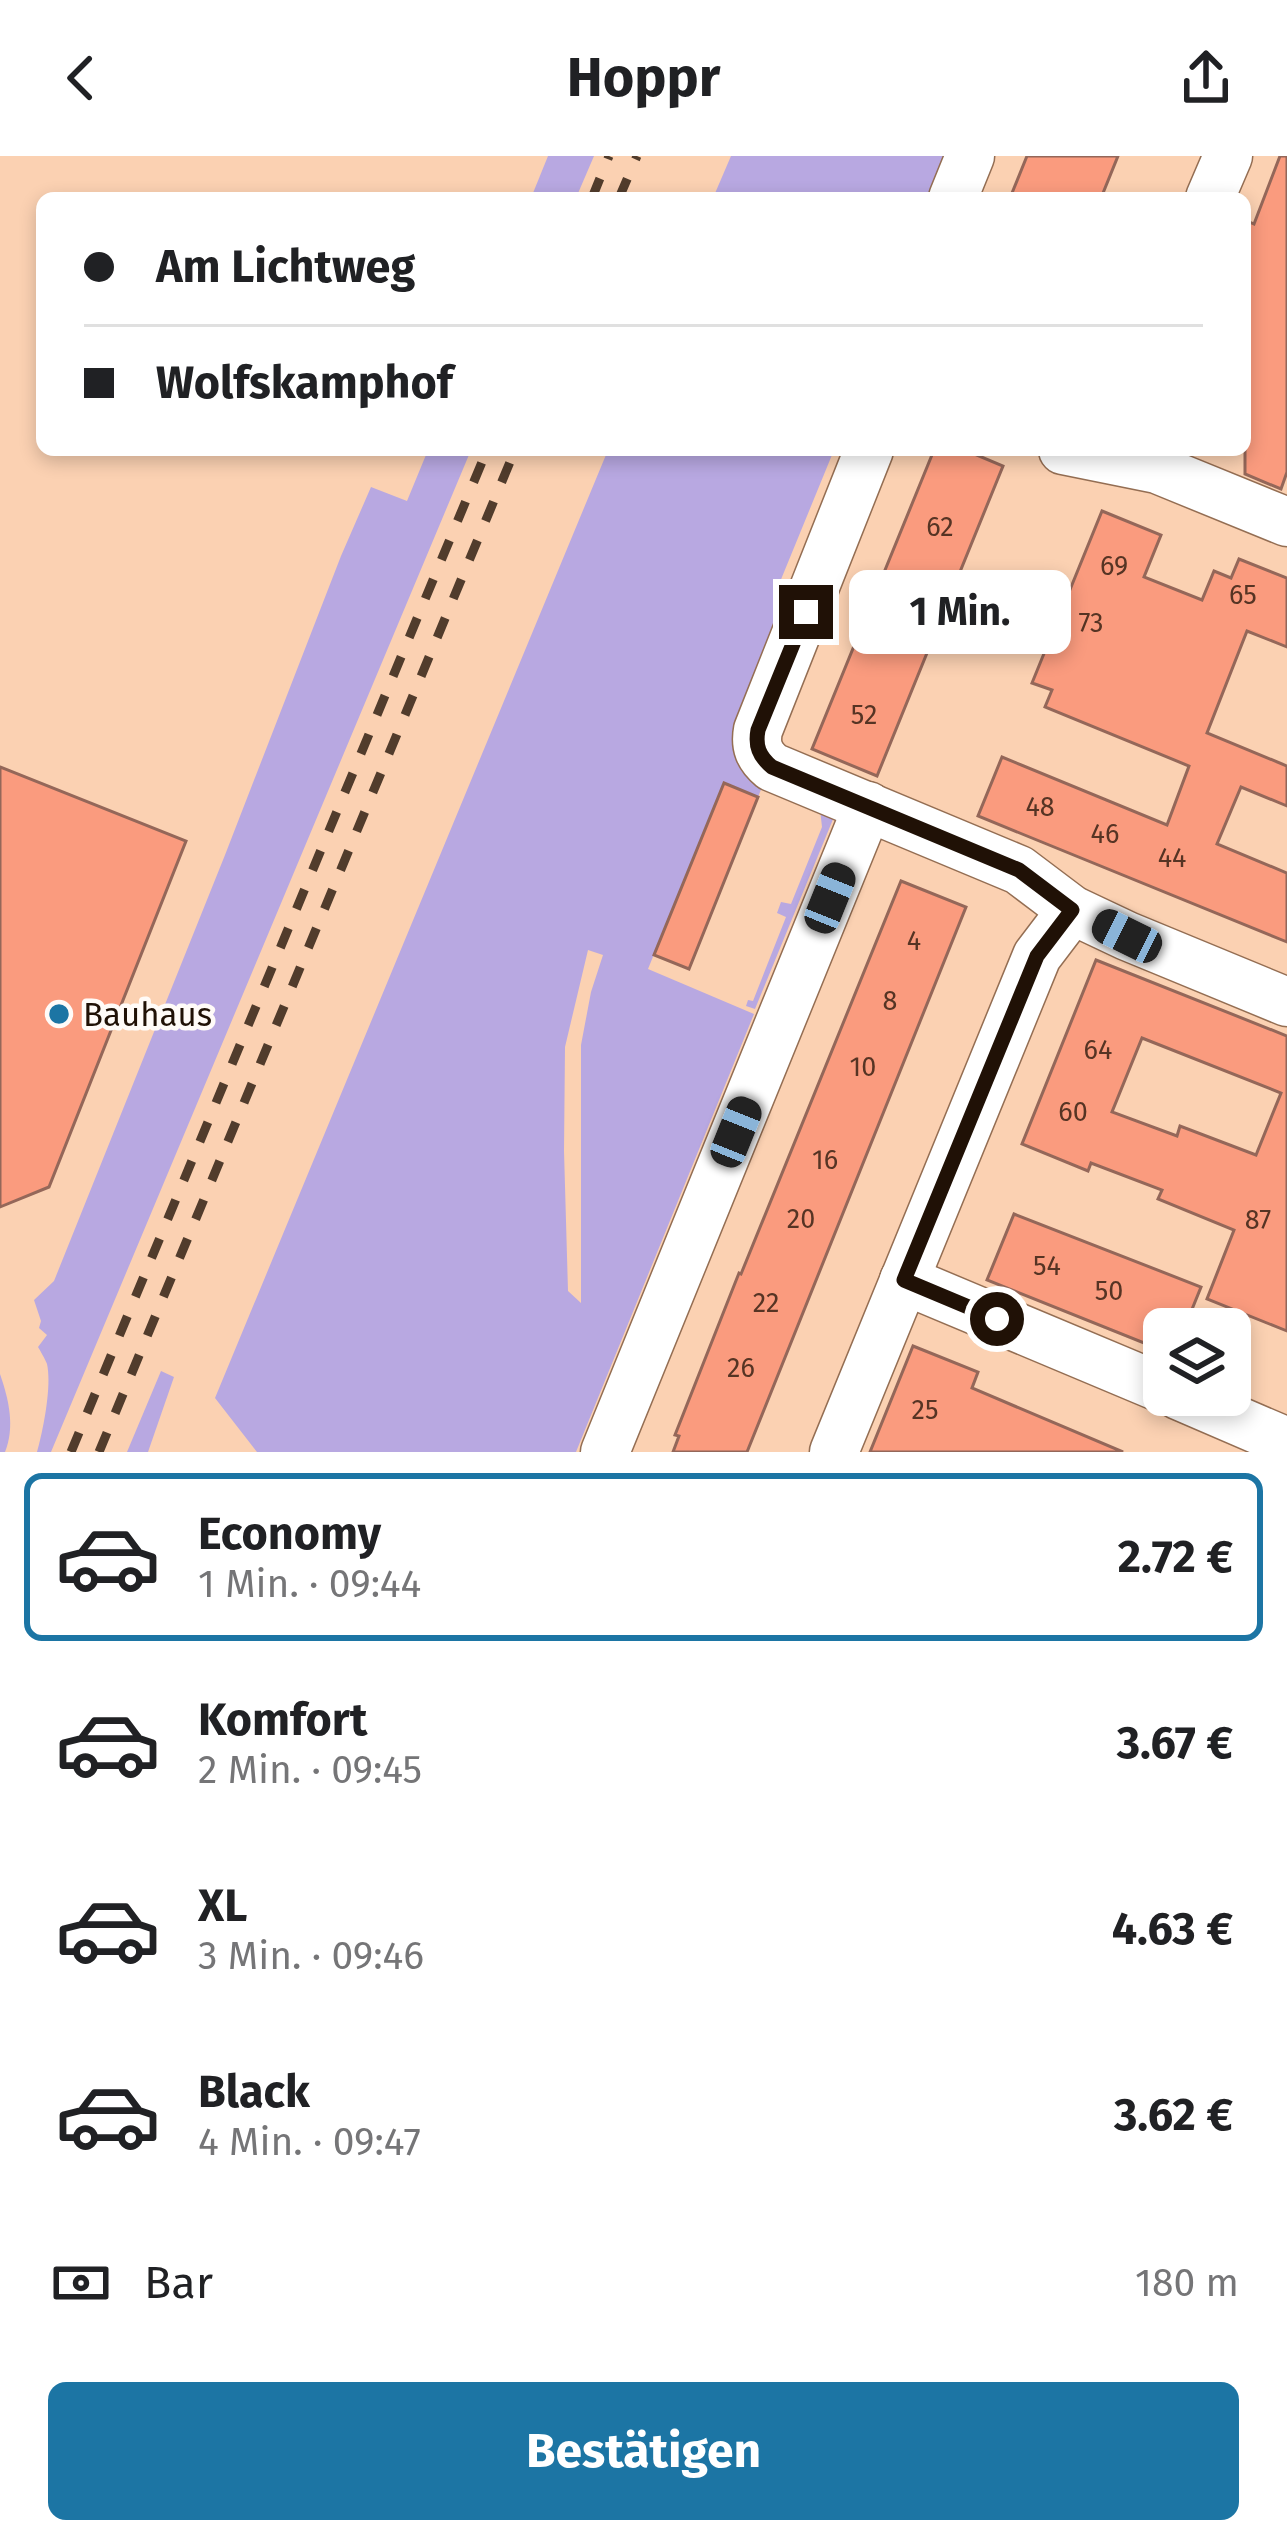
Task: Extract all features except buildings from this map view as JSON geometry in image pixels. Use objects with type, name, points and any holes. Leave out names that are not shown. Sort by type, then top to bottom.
[{"type":"street","points":[[955,192],[970,156]]},
{"type":"street","points":[[1213,192],[1228,156]]},
{"type":"street","points":[[867,456],[756,740],[758,752],[772,767],[1019,870],[1072,910],[1127,936],[1287,1002]]},
{"type":"street","points":[[1103,456],[1157,469],[1287,522]]},
{"type":"street","points":[[605,1452],[868,806]]},
{"type":"street","points":[[834,1452],[1037,956],[1072,910]]},
{"type":"street","points":[[904,1280],[1143,1380]]},
{"type":"street","points":[[1223,1416],[1282,1444]]},
{"type":"shaded area","points":[[548,156],[594,156],[579,192],[533,192]]},
{"type":"shaded area","points":[[731,156],[954,156],[939,192],[716,192]]},
{"type":"shaded area","points":[[426,456],[468,456],[51,1452],[37,1452],[48,1373],[38,1347],[47,1335],[39,1328],[34,1300],[54,1281],[371,487],[407,501]]},
{"type":"shaded area","points":[[606,456],[832,456],[773,599],[793,610],[766,777],[758,797],[723,784],[648,969],[754,1014],[576,1452],[257,1452],[215,1398]],"holes":[[[588,950],[603,955],[581,1045],[581,1303],[568,1291],[565,1047]]]},
{"type":"shaded area","points":[[820,809],[836,812],[755,1009],[746,1006],[748,1000],[753,1001],[786,917],[777,913],[781,902],[791,904],[822,827]]},
{"type":"shaded area","points":[[161,1371],[174,1377],[148,1452],[127,1452]]},
{"type":"shaded area","points":[[0,1374],[10,1413],[5,1452],[0,1452]]},
{"type":"railway","points":[[594,192],[609,156]]},
{"type":"railway","points":[[622,192],[637,156]]},
{"type":"railway","points":[[71,1452],[485,456]]},
{"type":"railway","points":[[99,1452],[513,456]]},
{"type":"place","name":"Bauhaus","points":[[59,1014]]},
{"type":"route","points":[[806,612],[758,730],[758,752],[765,761],[1019,870],[1072,910],[1037,956],[904,1280],[997,1319]]}]
